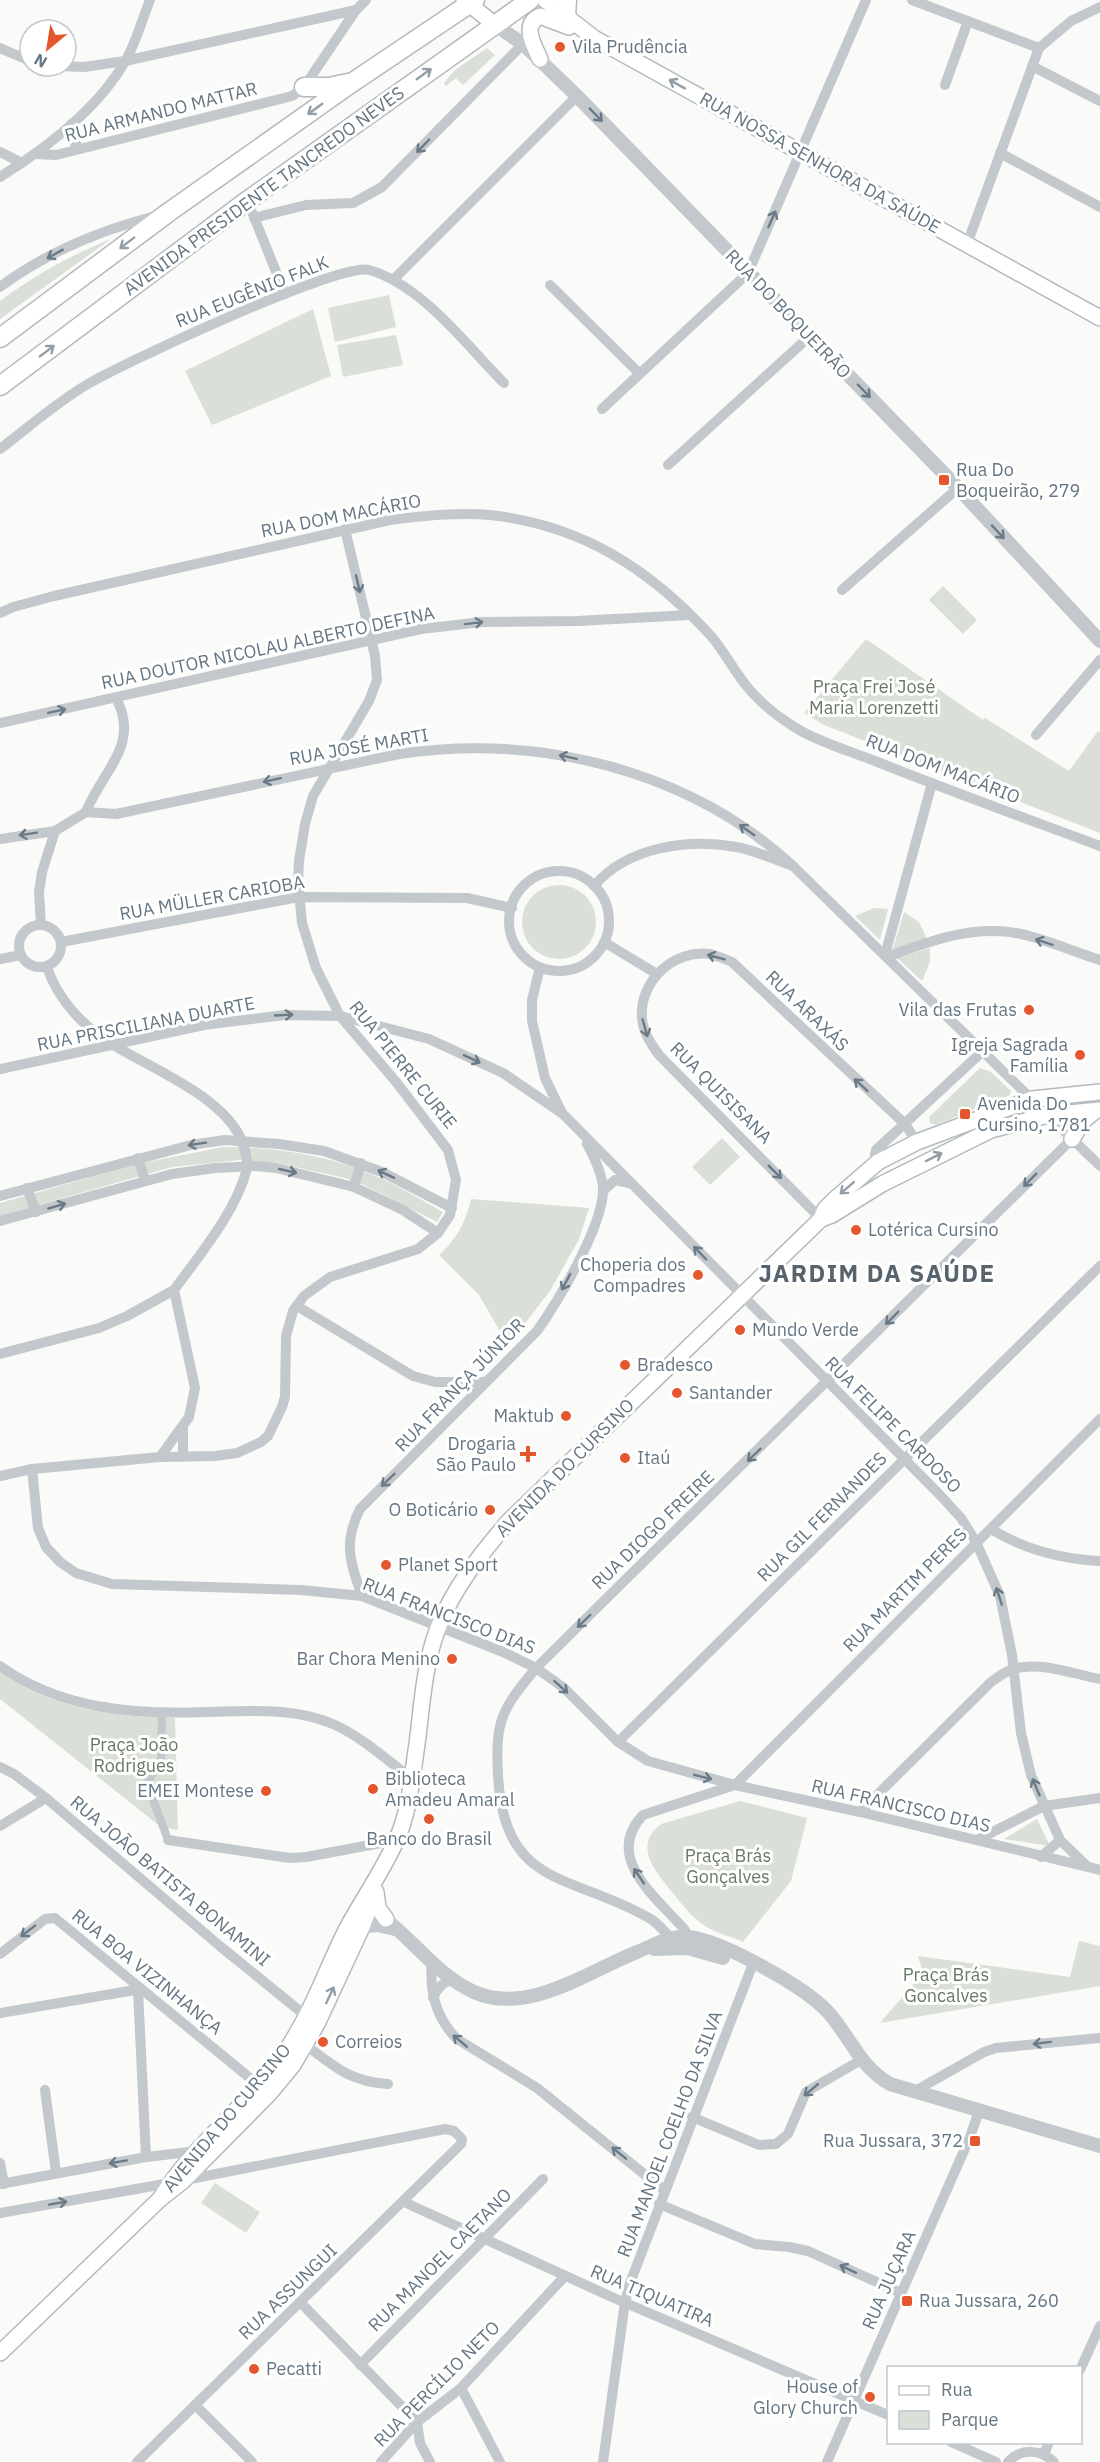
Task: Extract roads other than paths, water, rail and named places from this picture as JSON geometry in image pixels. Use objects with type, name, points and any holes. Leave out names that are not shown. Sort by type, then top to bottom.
[{"type":"highway","name":"AVENIDA PRESIDENTE TANCREDO NEVES","points":[[0,386],[248,201],[530,0]]},
{"type":"highway","name":"AVENIDA PRESIDENTE TANCREDO NEVES","points":[[0,338],[168,212],[469,1]]},
{"type":"highway","points":[[298,91],[353,82]]},
{"type":"main road","name":"RUA NOSSA SENHORA DA SAÚDE","points":[[545,0],[567,9],[594,38],[1100,318]]},
{"type":"main road","name":"RUA DO BOQUEIRÃO","points":[[469,1],[494,24]]},
{"type":"main road","points":[[540,59],[529,30],[536,17],[548,18],[594,38]]},
{"type":"main road","name":"AVENIDA DO CURSINO","points":[[821,1219],[825,1209],[878,1162],[917,1142],[1032,1099],[1100,1092]]},
{"type":"main road","points":[[1072,1139],[1083,1121],[1098,1110]]},
{"type":"main road","name":"AVENIDA DO CURSINO","points":[[0,2353],[160,2199],[264,2090],[293,2065],[300,2041],[377,1884],[404,1820],[427,1676],[438,1628],[459,1587],[484,1550],[508,1522],[821,1219],[832,1215],[882,1184],[992,1130],[1048,1115],[1098,1110]]},
{"type":"main road","points":[[882,1184],[896,1167],[916,1153],[917,1142]]},
{"type":"main road","points":[[377,1884],[376,1903],[392,1924]]},
{"type":"street","points":[[0,177],[36,154],[97,98],[125,61],[150,0]]},
{"type":"street","points":[[298,91],[356,10],[366,0]]},
{"type":"street","points":[[602,409],[748,273],[866,0]]},
{"type":"street","points":[[912,0],[1039,48]]},
{"type":"street","points":[[967,244],[1039,48],[1071,21],[1100,7]]},
{"type":"street","points":[[78,67],[125,61],[356,10]]},
{"type":"street","points":[[945,85],[968,21]]},
{"type":"street","name":"RUA DO BOQUEIRÃO","points":[[494,24],[523,44],[577,96],[958,488],[1100,641]]},
{"type":"street","points":[[254,218],[306,205],[353,202],[382,187],[523,44]]},
{"type":"street","points":[[0,48],[18,55]]},
{"type":"street","points":[[1032,66],[1100,102]]},
{"type":"street","name":"RUA ARMANDO MATTAR","points":[[36,154],[56,155],[298,91]]},
{"type":"street","points":[[394,279],[577,96]]},
{"type":"street","points":[[71,124],[72,138],[79,149]]},
{"type":"street","points":[[0,152],[22,163]]},
{"type":"street","points":[[1000,153],[1100,207]]},
{"type":"street","points":[[248,201],[285,294]]},
{"type":"street","points":[[0,287],[61,251],[96,234],[168,212]]},
{"type":"street","name":"RUA EUGÊNIO FALK","points":[[0,449],[71,394],[110,371],[285,294],[353,270],[371,270],[394,279],[424,301],[504,383]]},
{"type":"street","points":[[550,285],[639,373]]},
{"type":"street","points":[[668,465],[810,336]]},
{"type":"street","points":[[842,590],[958,488]]},
{"type":"street","name":"RUA DOM MACÁRIO","points":[[0,613],[13,607],[345,529],[428,515],[488,515],[538,525],[584,539],[612,552],[657,584],[717,643],[746,685],[769,709],[798,730],[1100,846]]},
{"type":"street","name":"RUA PIERRE CURIE","points":[[0,1476],[32,1468],[160,1457],[215,1456],[237,1453],[261,1442],[268,1436],[277,1420],[285,1397],[286,1336],[297,1305],[313,1287],[330,1276],[418,1249],[438,1233],[452,1208],[456,1180],[455,1168],[448,1150],[397,1083],[340,1017],[322,984],[302,923],[299,861],[305,824],[315,789],[369,701],[376,685],[378,672],[345,529]]},
{"type":"street","points":[[0,622],[13,607]]},
{"type":"street","name":"RUA DOUTOR NICOLAU ALBERTO DEFINA","points":[[0,723],[421,629],[482,622],[577,621],[690,615]]},
{"type":"street","points":[[1036,735],[1100,660]]},
{"type":"street","points":[[0,839],[55,831],[86,812],[92,796],[118,754],[125,730],[123,711],[116,698]]},
{"type":"street","name":"RUA JOSÉ MARTI","points":[[86,812],[116,814],[328,767],[430,749],[507,749],[553,754],[602,764],[673,789],[708,806],[749,831],[793,866],[1100,1166]]},
{"type":"street","points":[[886,956],[932,783]]},
{"type":"street","points":[[41,925],[39,892],[42,872],[55,831]]},
{"type":"street","points":[[594,886],[605,873],[626,860],[662,848],[695,843],[738,847],[793,866]]},
{"type":"street","points":[[548,873],[575,874],[594,886],[602,896],[608,912],[608,929],[604,942],[592,958],[578,967],[561,971],[540,967],[527,959],[516,945],[510,930],[512,908],[518,894],[526,885],[548,873]]},
{"type":"street","name":"RUA MÜLLER CARIOBA","points":[[61,942],[300,897],[467,898],[512,908]]},
{"type":"street","points":[[41,925],[54,930],[61,942],[62,948],[57,960],[47,967],[29,964],[21,955],[19,943],[24,932],[35,926],[41,925]]},
{"type":"street","points":[[886,956],[960,933],[991,932],[1020,934],[1100,960]]},
{"type":"street","points":[[604,942],[657,974]]},
{"type":"street","name":"RUA ARAXÁS","points":[[657,974],[670,963],[685,956],[710,954],[732,962],[905,1124],[917,1142]]},
{"type":"street","points":[[0,959],[21,955]]},
{"type":"street","points":[[0,1354],[99,1328],[127,1316],[174,1290],[231,1207],[248,1166],[243,1141],[219,1108],[169,1075],[114,1045],[78,1018],[51,980],[47,967]]},
{"type":"street","name":"RUA FELIPE CARDOSO","points":[[540,967],[532,1000],[532,1021],[544,1078],[563,1114]]},
{"type":"street","name":"RUA QUISISANA","points":[[657,974],[649,985],[644,999],[642,1017],[650,1043],[659,1055],[821,1219]]},
{"type":"street","name":"RUA PRISCILIANA DUARTE","points":[[0,1069],[204,1025],[285,1014],[340,1017],[429,1039],[503,1073],[534,1093]]},
{"type":"street","points":[[878,1162],[875,1155],[876,1150],[983,1051]]},
{"type":"street","points":[[534,1093],[544,1078]]},
{"type":"street","name":"RUA FELIPE CARDOSO","points":[[534,1093],[563,1114],[961,1518],[976,1542],[1000,1596],[1013,1668],[1021,1733],[1031,1775],[1060,1840],[1087,1866]]},
{"type":"street","name":"RUA FRANÇA JÚNIOR","points":[[362,1596],[348,1548],[353,1524],[360,1509],[537,1331],[548,1315],[596,1225],[604,1190],[596,1162],[579,1131]]},
{"type":"street","name":"RUA DIOGO FREIRE","points":[[669,1938],[656,1922],[540,1870],[519,1850],[504,1822],[500,1806],[497,1733],[504,1711],[514,1695],[537,1668],[1072,1139]]},
{"type":"street","points":[[0,1196],[138,1158],[191,1145],[225,1140],[324,1151],[382,1172],[452,1208]]},
{"type":"street","points":[[138,1158],[145,1180]]},
{"type":"street","points":[[354,1187],[361,1163]]},
{"type":"street","points":[[0,1221],[145,1180],[215,1168],[248,1166],[276,1168],[354,1187],[403,1210],[438,1233]]},
{"type":"street","points":[[604,1190],[615,1180],[635,1186]]},
{"type":"street","points":[[27,1188],[36,1212]]},
{"type":"street","name":"RUA GIL FERNANDES","points":[[618,1742],[1100,1266]]},
{"type":"street","points":[[160,1457],[183,1429],[194,1401],[195,1388],[174,1290]]},
{"type":"street","points":[[297,1305],[407,1374],[435,1382],[486,1382]]},
{"type":"street","points":[[453,1382],[460,1392],[461,1408]]},
{"type":"street","name":"RUA MARTIM PERES","points":[[735,1785],[1100,1419]]},
{"type":"street","points":[[183,1429],[183,1457]]},
{"type":"street","name":"RUA FRANCISCO DIAS","points":[[32,1468],[38,1528],[46,1547],[60,1562],[76,1573],[112,1584],[301,1590],[362,1596],[503,1652],[537,1668],[564,1688],[618,1742],[648,1761],[735,1785],[860,1812],[1100,1870]]},
{"type":"street","points":[[991,1529],[1019,1545],[1041,1553],[1100,1561]]},
{"type":"street","points":[[0,1666],[18,1678],[62,1697],[98,1707],[129,1712],[261,1710],[296,1714],[332,1724],[384,1757],[412,1779]]},
{"type":"street","points":[[860,1812],[984,1689],[1013,1668],[1056,1670],[1100,1679]]},
{"type":"street","points":[[162,1713],[161,1760],[147,1783],[168,1840],[290,1858],[397,1840]]},
{"type":"street","name":"RUA JOÃO BATISTA BONAMINI","points":[[0,1767],[46,1797],[312,2020]]},
{"type":"street","points":[[687,1944],[631,1864],[627,1847],[632,1826],[643,1815],[735,1785]]},
{"type":"street","points":[[0,1826],[46,1797]]},
{"type":"street","points":[[977,1840],[1044,1806],[1100,1798]]},
{"type":"street","points":[[1041,1857],[1060,1840]]},
{"type":"street","points":[[642,1915],[652,1913],[660,1903]]},
{"type":"street","points":[[363,1911],[392,1924],[453,1980],[476,1993],[501,1998],[526,1998],[555,1989],[669,1938],[755,1965],[812,1998],[828,2012],[861,2060],[877,2076],[890,2084],[1097,2146]]},
{"type":"street","name":"RUA BOA VIZINHANÇA","points":[[0,1954],[45,1919],[51,1917],[67,1927],[139,1989],[264,2090]]},
{"type":"street","points":[[355,1928],[392,1924]]},
{"type":"street","points":[[637,1952],[687,1944]]},
{"type":"street","points":[[432,1961],[430,1978],[433,1998],[447,2028],[457,2039],[537,2088],[664,2190]]},
{"type":"street","name":"RUA MANOEL COELHO DA SILVA","points":[[603,2462],[626,2302],[632,2276],[692,2117],[755,1965]]},
{"type":"street","points":[[433,1998],[440,1986],[453,1980]]},
{"type":"street","points":[[0,2013],[139,1989],[146,2157]]},
{"type":"street","points":[[915,2091],[984,2052],[996,2048],[1100,2038]]},
{"type":"street","points":[[300,2041],[358,2080],[388,2084]]},
{"type":"street","points":[[692,2117],[759,2145],[776,2144],[788,2134],[806,2092],[861,2060]]},
{"type":"street","points":[[45,2090],[56,2173]]},
{"type":"street","name":"RUA JUÇARA","points":[[827,2462],[970,2137],[978,2111]]},
{"type":"street","name":"RUA ASSUNGUI","points":[[137,2462],[404,2202],[461,2144],[462,2139],[459,2135],[445,2129],[177,2182]]},
{"type":"street","points":[[0,2163],[2,2184],[146,2157],[205,2151]]},
{"type":"street","name":"RUA MANOEL CAETANO","points":[[360,2364],[543,2179]]},
{"type":"street","points":[[0,2213],[177,2182]]},
{"type":"street","name":"RUA TIQUATIRA","points":[[404,2202],[565,2276],[887,2415]]},
{"type":"street","points":[[659,2204],[755,2244],[808,2251],[901,2293]]},
{"type":"street","name":"RUA PERCÍLIO NETO","points":[[381,2462],[417,2422],[461,2388],[565,2276]]},
{"type":"street","points":[[301,2303],[417,2422],[420,2443],[430,2462]]},
{"type":"street","points":[[1082,2366],[1100,2326]]},
{"type":"street","points":[[461,2388],[500,2462]]},
{"type":"street","points":[[195,2405],[252,2462]]},
{"type":"street","points":[[956,2444],[996,2462]]},
{"type":"street","points":[[1044,2454],[1048,2444]]},
{"type":"street","points":[[1008,2462],[1020,2453],[1032,2451],[1044,2454],[1054,2462]]},
{"type":"place","name":"Vila Prudência","points":[[560,47]]},
{"type":"place","name":"Rua Do Boqueirão, 279","points":[[944,480]]},
{"type":"place","name":"Vila das Frutas","points":[[1029,1010]]},
{"type":"place","name":"Igreja Sagrada Família","points":[[1080,1055]]},
{"type":"place","name":"Avenida Do Cursino, 1781","points":[[965,1114]]},
{"type":"place","name":"Lotérica Cursino","points":[[856,1230]]},
{"type":"place","name":"Choperia dos Compadres","points":[[698,1275]]},
{"type":"place","name":"Mundo Verde","points":[[740,1330]]},
{"type":"place","name":"Bradesco","points":[[625,1365]]},
{"type":"place","name":"Santander","points":[[677,1393]]},
{"type":"place","name":"Maktub","points":[[566,1416]]},
{"type":"place","name":"Drogaria São Paulo","points":[[528,1454]]},
{"type":"place","name":"Itaú","points":[[625,1458]]},
{"type":"place","name":"O Boticário","points":[[490,1510]]},
{"type":"place","name":"Planet Sport","points":[[386,1565]]},
{"type":"place","name":"Bar Chora Menino","points":[[452,1659]]},
{"type":"place","name":"Biblioteca Amadeu Amaral","points":[[373,1789]]},
{"type":"place","name":"EMEI Montese","points":[[266,1791]]},
{"type":"place","name":"Banco do Brasil","points":[[429,1819]]},
{"type":"place","name":"Correios","points":[[323,2042]]},
{"type":"place","name":"Rua Jussara, 372","points":[[975,2141]]},
{"type":"place","name":"Rua Jussara, 260","points":[[907,2301]]},
{"type":"place","name":"Pecatti","points":[[254,2369]]},
{"type":"place","name":"House of Glory Church","points":[[870,2397]]},
{"type":"district","name":"JARDIM DA SAÚDE","points":[[877,1274]]},
{"type":"park label","name":"Praça Frei José Maria Lorenzetti","points":[[874,697]]},
{"type":"park label","name":"Praça João Rodrigues","points":[[134,1755]]},
{"type":"park label","name":"Praça Brás Gonçalves","points":[[728,1866]]},
{"type":"park label","name":"Praça Brás Goncalves","points":[[946,1985]]}]
